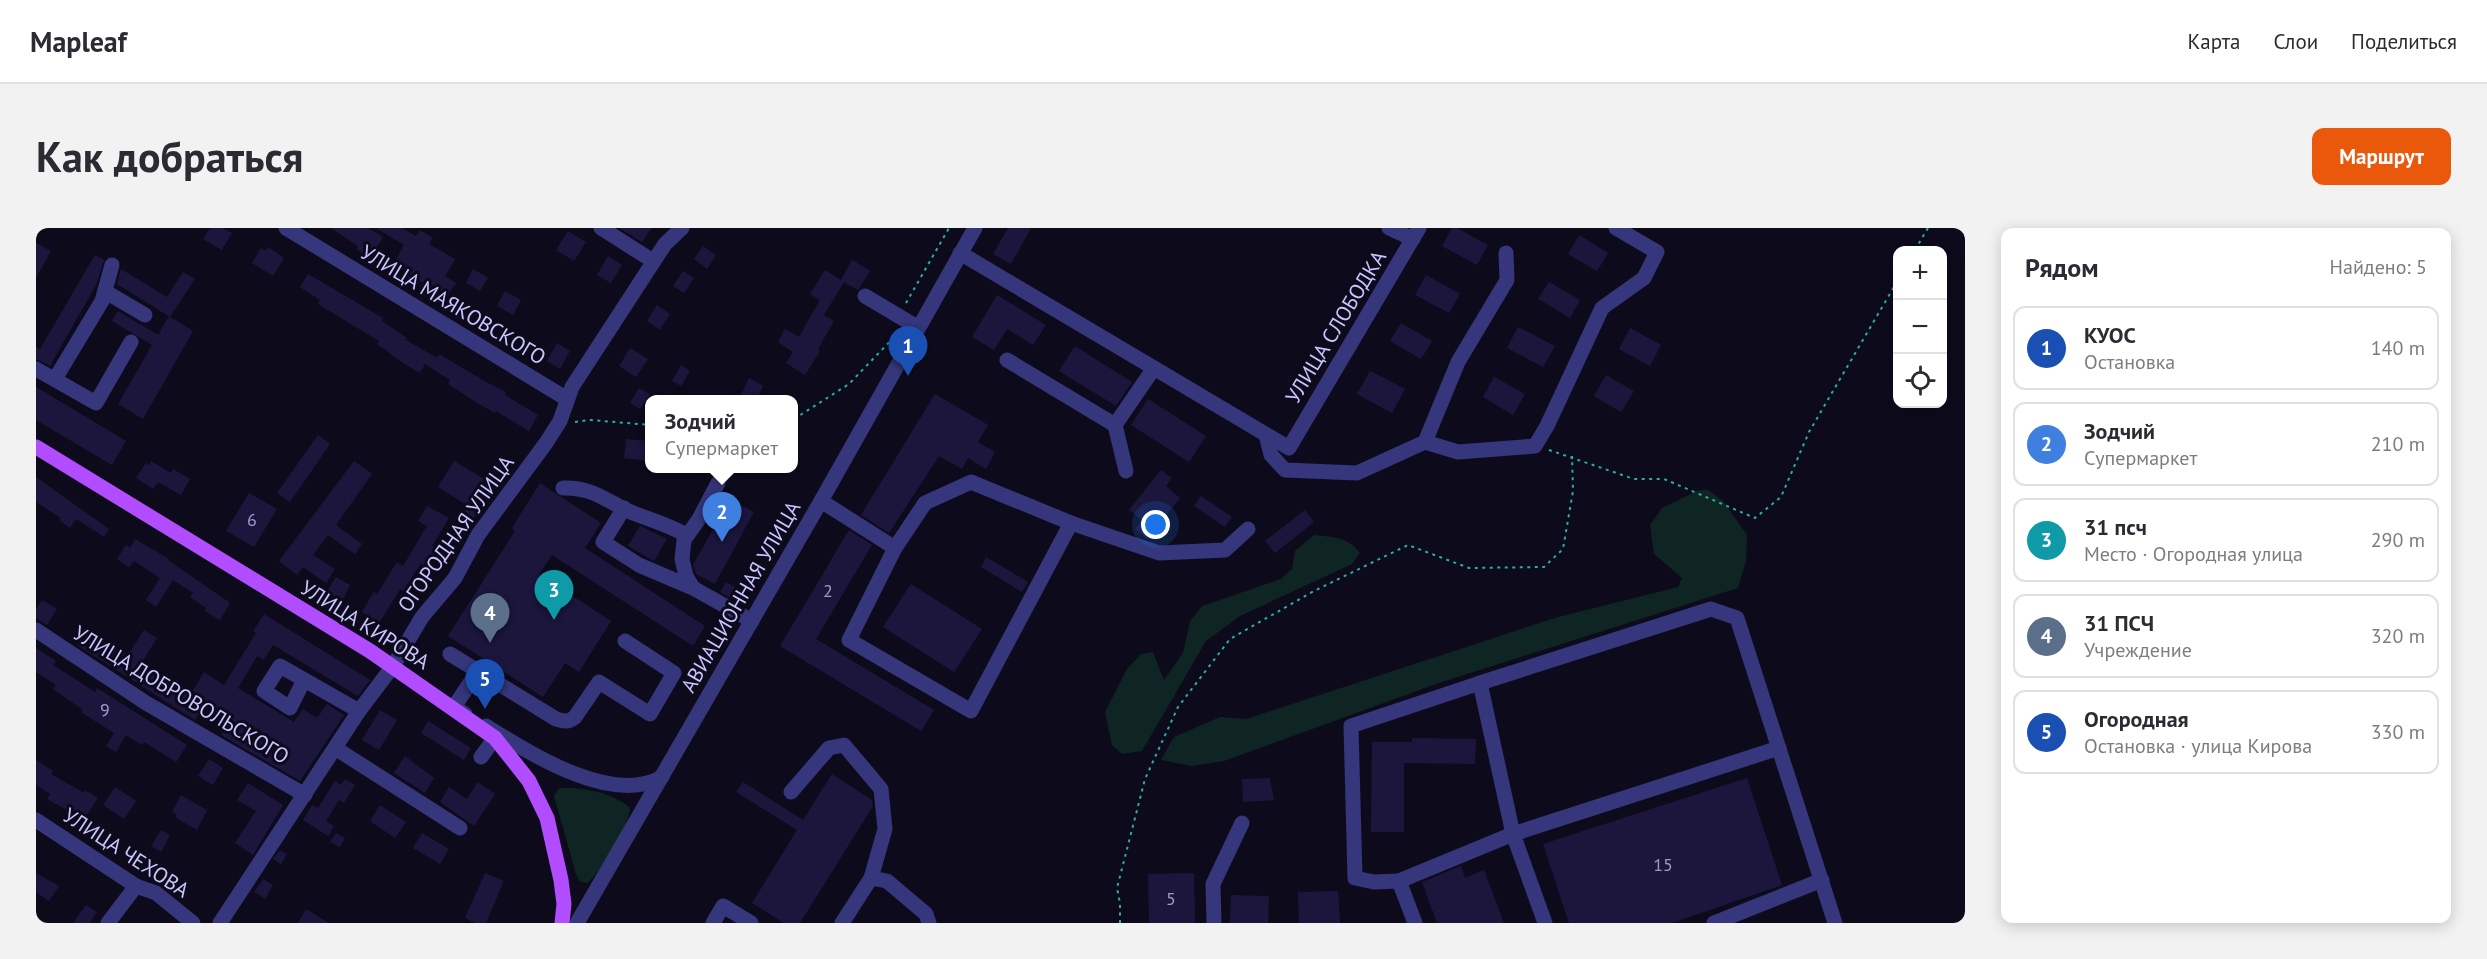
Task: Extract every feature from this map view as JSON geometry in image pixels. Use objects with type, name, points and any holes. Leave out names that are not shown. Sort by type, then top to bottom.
[{"type":"main road","name":"УЛИЦА КИРОВА","points":[[36,447],[393,666],[495,738],[529,781],[547,818],[561,880],[564,904],[562,923]]},
{"type":"street","name":"УЛИЦА МАЯКОВСКОГО","points":[[286,228],[567,399]]},
{"type":"street","points":[[601,228],[653,261]]},
{"type":"street","name":"ОГОРОДНАЯ УЛИЦА","points":[[220,923],[358,711],[393,666],[422,617],[455,578],[478,535],[555,429],[572,387],[653,261],[665,244],[682,228]]},
{"type":"street","name":"АВИАЦИОННАЯ УЛИЦА","points":[[577,923],[821,501],[913,324],[975,228]]},
{"type":"street","points":[[1389,228],[1416,233]]},
{"type":"street","points":[[1425,441],[1458,452],[1535,446],[1547,426],[1602,308],[1644,278],[1658,252],[1616,228]]},
{"type":"street","name":"УЛИЦА СЛОБОДКА","points":[[1266,435],[1289,448],[1416,233]]},
{"type":"street","points":[[960,253],[1266,435],[1271,455],[1285,470],[1357,473],[1425,441],[1458,362],[1507,280],[1506,253]]},
{"type":"street","points":[[55,379],[106,292],[112,265]]},
{"type":"street","points":[[106,292],[145,315]]},
{"type":"street","points":[[865,296],[913,324]]},
{"type":"street","points":[[36,369],[96,403],[131,342]]},
{"type":"street","points":[[1007,360],[1115,425],[1126,471]]},
{"type":"street","points":[[1115,425],[1154,368]]},
{"type":"street","points":[[1071,523],[971,711],[849,640],[895,548],[925,503],[972,482],[1071,523],[1160,553],[1225,550],[1248,529]]},
{"type":"street","points":[[693,588],[686,576],[682,559],[686,535],[699,519],[718,483]]},
{"type":"street","points":[[563,488],[575,488],[599,494],[624,508],[668,525],[686,535]]},
{"type":"street","points":[[821,501],[895,548]]},
{"type":"street","points":[[624,508],[603,542],[639,565],[693,588],[752,621]]},
{"type":"street","points":[[1779,748],[1513,834],[1399,881],[1374,882],[1355,878],[1351,726],[1711,609],[1737,618],[1822,880],[1835,923]]},
{"type":"street","name":"УЛИЦА ДОБРОВОЛЬСКОГО","points":[[36,630],[146,703],[305,795]]},
{"type":"street","points":[[450,654],[556,719],[570,721],[575,717],[599,682],[650,714],[674,673],[625,641]]},
{"type":"street","points":[[478,671],[454,708],[527,751],[582,776],[626,786],[650,784],[662,777]]},
{"type":"street","points":[[304,680],[358,711]]},
{"type":"street","points":[[1480,683],[1513,834],[1545,923]]},
{"type":"street","points":[[481,757],[495,738]]},
{"type":"street","points":[[791,792],[829,748],[844,745],[881,789],[885,829],[871,878],[842,923]]},
{"type":"street","points":[[335,748],[460,828]]},
{"type":"street","name":"УЛИЦА ЧЕХОВА","points":[[36,820],[136,886],[156,893],[193,923]]},
{"type":"street","points":[[1214,923],[1213,884],[1242,823]]},
{"type":"street","points":[[871,878],[887,880],[926,914],[929,923]]},
{"type":"street","points":[[1714,923],[1822,880]]},
{"type":"street","points":[[1399,881],[1415,923]]},
{"type":"street","points":[[108,923],[136,886]]},
{"type":"street","points":[[713,923],[723,906],[751,923]]},
{"type":"path","points":[[798,416],[849,384],[913,324],[906,304],[907,297],[949,228]]},
{"type":"path","points":[[1917,246],[1928,228]]},
{"type":"path","points":[[1535,446],[1572,456],[1634,479],[1664,479],[1755,518],[1781,497],[1809,432],[1893,289]]},
{"type":"path","points":[[555,429],[569,422],[590,420],[645,425]]},
{"type":"path","points":[[1120,923],[1117,888],[1145,779],[1178,707],[1230,639],[1314,591],[1408,545],[1469,568],[1544,567],[1563,549],[1573,491],[1572,456]]},
{"type":"green space","points":[[1707,489],[1723,501],[1747,535],[1746,561],[1738,588],[1439,683],[1224,761],[1192,766],[1161,760],[1174,737],[1220,717],[1246,719],[1558,617],[1678,587],[1682,578],[1654,554],[1650,525],[1662,508],[1697,491]]},
{"type":"green space","points":[[1314,535],[1334,537],[1345,541],[1360,553],[1352,564],[1240,616],[1206,641],[1142,751],[1122,754],[1112,745],[1105,712],[1127,669],[1141,654],[1153,652],[1164,680],[1183,653],[1190,621],[1202,606],[1281,579],[1292,569],[1295,551]]},
{"type":"green space","points":[[559,788],[577,788],[606,794],[630,808],[625,825],[613,848],[599,870],[587,883],[579,881],[576,874],[554,796]]},
{"type":"building","points":[[210,228],[223,228],[232,233],[222,250],[203,239]]},
{"type":"building","points":[[331,228],[368,228],[383,237],[370,258],[357,249],[358,246]]},
{"type":"building","points":[[376,228],[402,228],[416,236],[420,230],[433,238],[429,244],[455,259],[445,276],[456,283],[445,299],[428,288],[429,286],[393,265],[404,245]]},
{"type":"building","points":[[619,228],[652,228],[642,242]]},
{"type":"building","points":[[1008,228],[1031,228],[1011,264],[993,254]]},
{"type":"building","points":[[1452,228],[1457,228],[1488,245],[1477,265],[1442,246]]},
{"type":"building","points":[[568,231],[586,242],[574,261],[556,250]]},
{"type":"building","points":[[1579,235],[1608,253],[1597,271],[1568,254]]},
{"type":"building","points":[[36,243],[51,251],[36,278]]},
{"type":"building","points":[[703,246],[716,255],[707,269],[694,259]]},
{"type":"building","points":[[268,247],[284,258],[273,276],[252,263],[261,248],[266,251]]},
{"type":"building","points":[[95,255],[104,260],[96,285],[50,366],[36,359],[36,347],[40,349]]},
{"type":"building","points":[[608,256],[622,265],[611,283],[597,275]]},
{"type":"building","points":[[852,260],[870,271],[858,290],[844,282],[824,315],[834,321],[818,349],[820,351],[805,375],[786,363],[793,352],[778,342],[785,329],[799,337],[820,300],[810,294],[825,270],[841,280]]},
{"type":"building","points":[[121,269],[167,297],[183,272],[195,279],[170,317],[117,284]]},
{"type":"building","points":[[473,269],[488,278],[480,291],[466,283]]},
{"type":"building","points":[[683,271],[694,278],[684,293],[673,286]]},
{"type":"building","points":[[308,274],[383,318],[382,321],[407,338],[406,340],[437,358],[439,354],[506,392],[505,395],[538,415],[529,431],[496,411],[495,413],[477,403],[448,384],[450,380],[425,364],[420,373],[403,363],[377,344],[379,341],[318,304],[320,300],[300,287]]},
{"type":"building","points":[[1426,275],[1460,294],[1449,313],[1415,295]]},
{"type":"building","points":[[1549,282],[1580,300],[1570,318],[1538,299]]},
{"type":"building","points":[[505,291],[521,300],[513,315],[497,306]]},
{"type":"building","points":[[997,295],[1046,325],[1033,345],[1007,329],[994,350],[972,337]]},
{"type":"building","points":[[657,305],[670,314],[660,330],[647,321]]},
{"type":"building","points":[[118,311],[158,335],[169,316],[193,331],[143,419],[118,404],[152,345],[112,321]]},
{"type":"building","points":[[1401,323],[1432,341],[1421,359],[1390,341]]},
{"type":"building","points":[[1518,327],[1555,346],[1543,367],[1507,348]]},
{"type":"building","points":[[1630,328],[1661,345],[1650,366],[1619,349]]},
{"type":"building","points":[[557,343],[570,351],[560,369],[547,361]]},
{"type":"building","points":[[1075,346],[1132,382],[1116,406],[1059,371]]},
{"type":"building","points":[[630,348],[648,359],[636,377],[619,366]]},
{"type":"building","points":[[681,365],[690,371],[681,386],[672,381]]},
{"type":"building","points":[[1370,371],[1405,389],[1392,413],[1357,394]]},
{"type":"building","points":[[1606,375],[1634,391],[1621,412],[1594,396]]},
{"type":"building","points":[[1494,377],[1525,394],[1513,415],[1483,397]]},
{"type":"building","points":[[749,378],[763,386],[759,395],[741,395]]},
{"type":"building","points":[[36,387],[126,441],[112,465],[36,420]]},
{"type":"building","points":[[639,388],[650,394],[645,395],[645,402],[640,409],[630,403]]},
{"type":"building","points":[[935,394],[988,425],[978,442],[995,452],[986,469],[968,458],[962,469],[939,456],[889,533],[861,515]]},
{"type":"building","points":[[1148,399],[1206,436],[1189,462],[1131,425]]},
{"type":"building","points":[[318,435],[330,444],[290,502],[277,493]]},
{"type":"building","points":[[626,439],[645,441],[645,460],[624,458]]},
{"type":"building","points":[[151,461],[171,473],[173,469],[190,479],[181,495],[158,482],[153,489],[136,478],[146,463],[149,465]]},
{"type":"building","points":[[354,461],[372,474],[336,525],[362,544],[355,554],[328,535],[313,555],[335,569],[326,583],[303,567],[297,575],[279,561]]},
{"type":"building","points":[[454,461],[494,485],[473,520],[463,514],[468,506],[438,487]]},
{"type":"building","points":[[1161,470],[1172,478],[1166,486],[1180,498],[1147,539],[1135,529],[1142,520],[1129,510]]},
{"type":"building","points":[[36,477],[109,529],[104,537],[76,519],[70,528],[59,520],[61,518],[36,502]]},
{"type":"building","points":[[540,483],[601,523],[585,548],[705,626],[693,646],[552,555],[539,574],[611,621],[579,672],[565,663],[543,697],[448,636],[515,531],[512,528]]},
{"type":"building","points":[[249,493],[277,509],[254,547],[226,531]]},
{"type":"building","points":[[1201,496],[1232,517],[1225,527],[1194,506]]},
{"type":"building","points":[[730,499],[754,512],[715,584],[696,574],[693,565]]},
{"type":"building","points":[[427,506],[449,518],[432,546],[437,549],[426,567],[421,563],[403,591],[400,589],[379,623],[362,612],[374,592],[377,594],[397,562],[403,566],[427,526],[418,521]]},
{"type":"building","points":[[1305,510],[1314,522],[1275,553],[1265,541]]},
{"type":"building","points":[[640,526],[667,539],[654,561],[628,546]]},
{"type":"building","points":[[849,530],[872,545],[816,639],[934,710],[921,731],[780,646]]},
{"type":"building","points":[[135,539],[169,559],[230,603],[220,620],[205,611],[206,608],[190,597],[193,593],[173,580],[156,607],[146,600],[160,578],[134,561],[129,567],[117,559],[126,545],[130,548]]},
{"type":"building","points":[[986,557],[1028,582],[1022,592],[981,567]]},
{"type":"building","points":[[336,577],[350,585],[342,601],[327,591]]},
{"type":"building","points":[[726,582],[738,589],[732,599],[720,592]]},
{"type":"building","points":[[911,584],[982,629],[954,672],[883,627]]},
{"type":"building","points":[[42,600],[57,609],[47,625],[36,618],[36,609]]},
{"type":"building","points":[[264,614],[370,680],[358,696],[273,645],[264,660],[257,656],[238,688],[294,722],[303,709],[317,718],[327,704],[344,715],[300,781],[221,735],[231,720],[204,704],[195,720],[77,645],[86,630],[128,655],[144,630],[157,638],[139,667],[186,694],[189,690],[192,692],[204,672],[224,685],[256,633],[253,632]]},
{"type":"building","points":[[36,648],[56,661],[53,665],[95,692],[97,688],[187,745],[176,762],[144,742],[142,745],[126,735],[116,752],[106,746],[114,733],[81,712],[83,710],[53,689],[56,685],[36,672]]},
{"type":"building","points":[[380,710],[397,720],[379,750],[362,740]]},
{"type":"building","points":[[428,721],[471,748],[464,760],[421,733]]},
{"type":"building","points":[[1412,738],[1476,739],[1475,764],[1404,763],[1404,832],[1371,832],[1372,742],[1412,742]]},
{"type":"building","points":[[405,756],[434,778],[425,793],[394,773]]},
{"type":"building","points":[[209,759],[223,768],[213,785],[198,776]]},
{"type":"building","points":[[36,760],[53,771],[51,774],[84,793],[85,790],[98,798],[84,819],[47,799],[50,794],[36,785]]},
{"type":"building","points":[[832,774],[872,800],[873,806],[800,923],[784,923],[752,903],[797,830],[736,792],[743,782],[803,820]]},
{"type":"building","points":[[1270,778],[1274,800],[1243,802],[1242,779]]},
{"type":"building","points":[[1747,778],[1782,885],[1672,923],[1569,923],[1543,844]]},
{"type":"building","points":[[345,779],[355,785],[344,803],[339,800],[326,821],[334,826],[328,836],[303,820],[312,805],[318,808],[335,781],[341,785]]},
{"type":"building","points":[[478,782],[495,794],[474,826],[440,802],[449,787],[467,799]]},
{"type":"building","points":[[248,783],[283,805],[253,855],[235,843],[256,811],[237,800]]},
{"type":"building","points":[[115,787],[136,801],[124,819],[103,805]]},
{"type":"building","points":[[181,795],[207,810],[197,830],[176,818],[177,815],[172,812]]},
{"type":"building","points":[[380,805],[406,822],[395,838],[370,821]]},
{"type":"building","points":[[161,830],[170,835],[161,852],[151,846]]},
{"type":"building","points":[[336,833],[345,838],[340,847],[330,842]]},
{"type":"building","points":[[422,833],[449,849],[440,864],[413,848]]},
{"type":"building","points":[[280,850],[287,854],[281,864],[273,859]]},
{"type":"building","points":[[1461,866],[1465,878],[1484,870],[1504,923],[1437,923],[1422,882]]},
{"type":"building","points":[[36,873],[59,886],[49,901],[36,892]]},
{"type":"building","points":[[485,873],[504,881],[486,923],[475,923],[465,918]]},
{"type":"building","points":[[1194,873],[1195,923],[1149,923],[1148,874]]},
{"type":"building","points":[[263,879],[273,885],[265,899],[254,892]]},
{"type":"building","points":[[1338,891],[1340,923],[1299,923],[1298,892]]},
{"type":"building","points":[[1231,895],[1269,896],[1268,923],[1230,923]]},
{"type":"building","points":[[86,905],[97,912],[90,923],[73,923]]},
{"type":"building","points":[[306,909],[329,923],[298,923]]},
{"type":"place","name":"КУОС","points":[[908,376]]},
{"type":"place","name":"Зодчий","points":[[722,542]]},
{"type":"place","name":"31 псч","points":[[554,620]]},
{"type":"place","name":"31 ПСЧ","points":[[490,643]]},
{"type":"place","name":"Огородная","points":[[485,709]]}]
